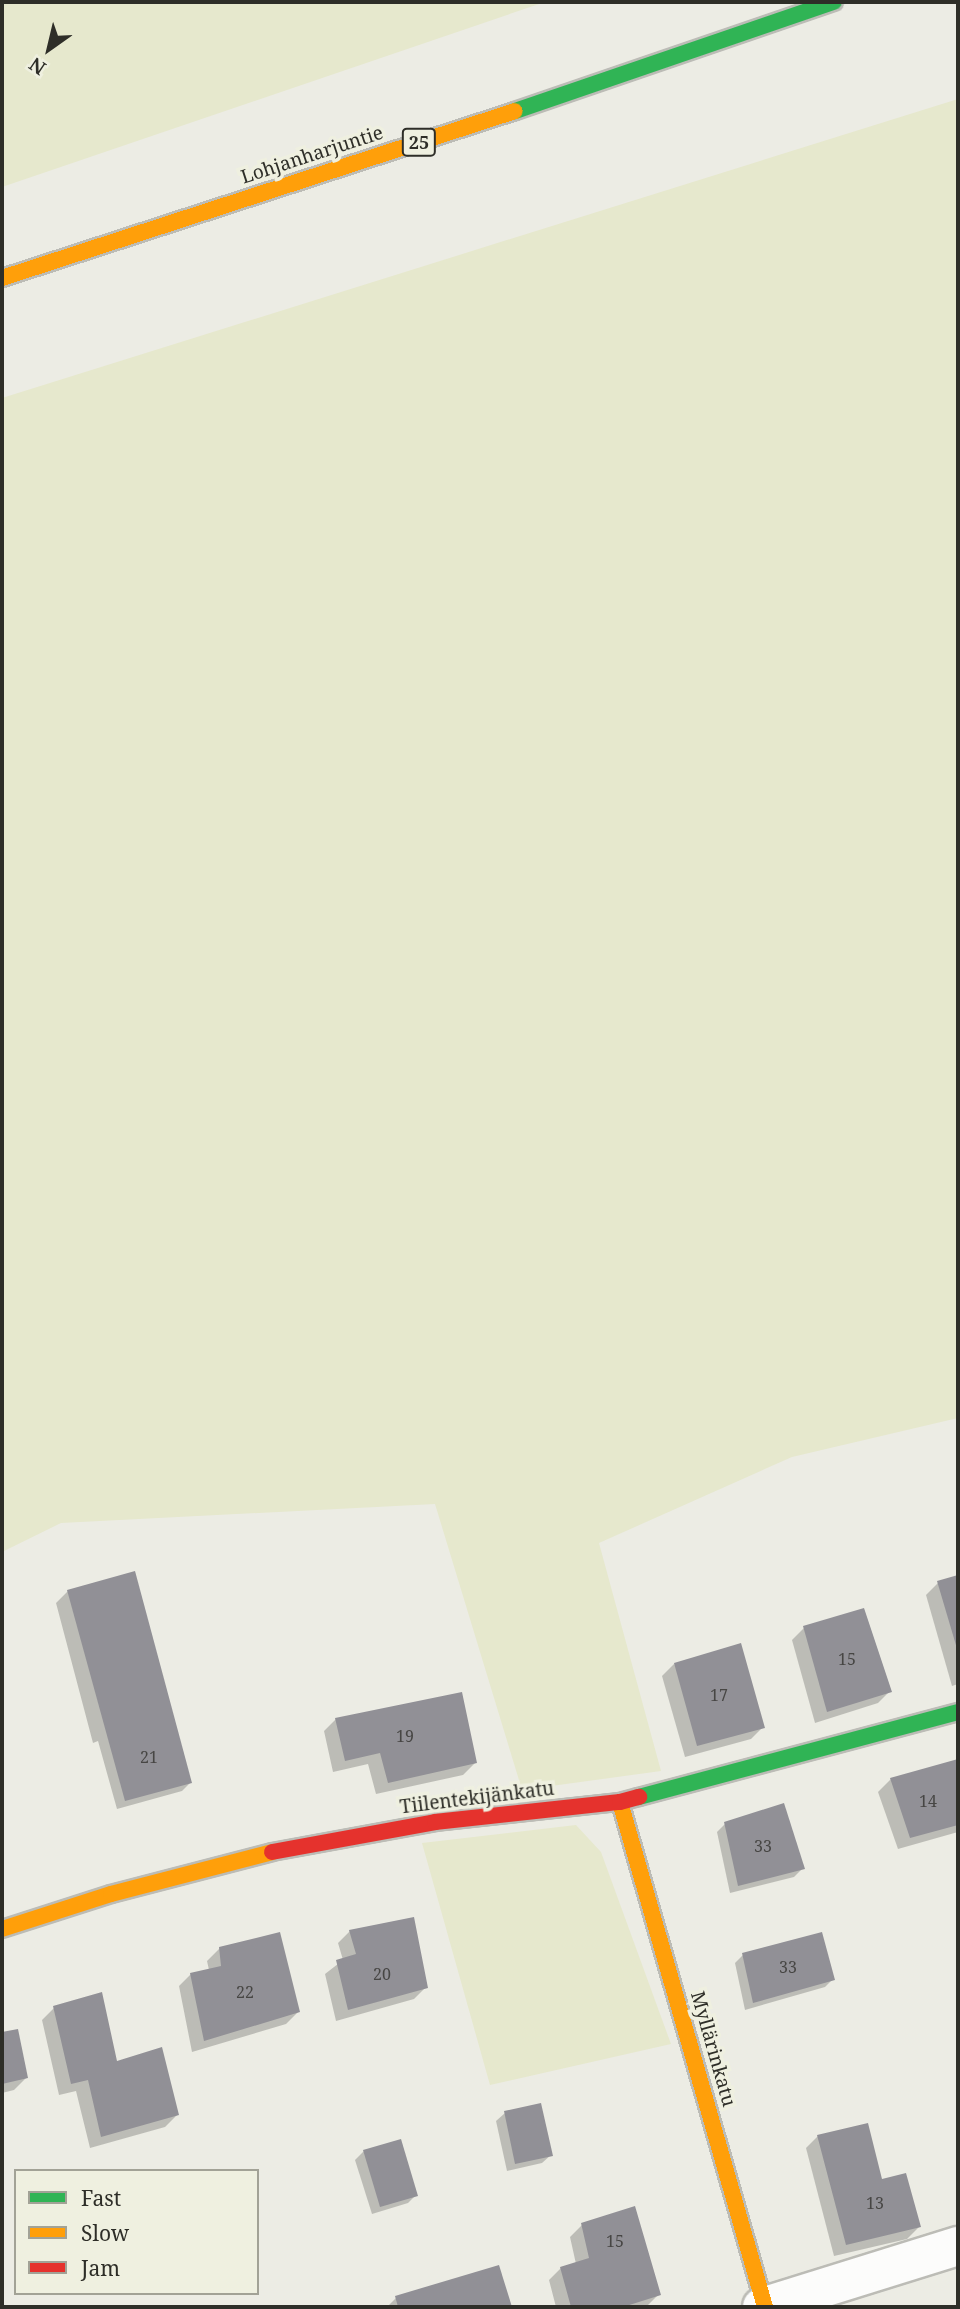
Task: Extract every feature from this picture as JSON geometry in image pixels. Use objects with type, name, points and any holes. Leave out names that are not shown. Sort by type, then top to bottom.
[{"type":"main road","name":"Lohjanharjuntie","points":[[2,278],[474,124],[834,2]]},
{"type":"main road","name":"Tiilentekijänkatu","points":[[2,1929],[111,1894],[268,1853],[435,1822],[620,1802],[958,1713]]},
{"type":"main road","name":"Myllärinkatu","points":[[620,1802],[764,2307]]},
{"type":"street","points":[[764,2307],[958,2246]]},
{"type":"green space","points":[[2,2],[545,2],[2,187]]},
{"type":"green space","points":[[958,99],[958,1418],[792,1457],[599,1543],[661,1771],[522,1790],[435,1504],[61,1523],[2,1552],[2,398]]},
{"type":"green space","points":[[576,1825],[601,1852],[671,2044],[490,2085],[422,1843]]},
{"type":"building","points":[[135,1571],[192,1783],[125,1801],[67,1590]]},
{"type":"building","points":[[958,1575],[958,1652],[937,1581]]},
{"type":"building","points":[[864,1608],[892,1692],[827,1712],[803,1626]]},
{"type":"building","points":[[741,1643],[765,1728],[697,1746],[674,1663]]},
{"type":"building","points":[[462,1692],[477,1763],[388,1783],[380,1753],[345,1761],[335,1718]]},
{"type":"building","points":[[958,1759],[958,1825],[910,1838],[890,1778]]},
{"type":"building","points":[[784,1803],[805,1869],[738,1886],[724,1822]]},
{"type":"building","points":[[414,1917],[428,1988],[348,2010],[336,1960],[356,1954],[349,1930]]},
{"type":"building","points":[[280,1932],[300,2012],[204,2041],[190,1973],[221,1966],[219,1947]]},
{"type":"building","points":[[822,1932],[835,1980],[753,2003],[742,1953]]},
{"type":"building","points":[[102,1992],[117,2061],[162,2047],[179,2115],[101,2137],[88,2080],[71,2084],[53,2006]]},
{"type":"building","points":[[18,2029],[28,2078],[2,2084],[2,2032]]},
{"type":"building","points":[[541,2103],[553,2156],[515,2164],[504,2111]]},
{"type":"building","points":[[868,2123],[882,2179],[906,2173],[921,2227],[846,2245],[817,2135]]},
{"type":"building","points":[[401,2139],[418,2196],[380,2207],[363,2150]]},
{"type":"building","points":[[635,2206],[661,2295],[623,2307],[571,2307],[560,2267],[589,2258],[581,2223]]},
{"type":"building","points":[[499,2265],[512,2307],[398,2307],[395,2296]]},
{"type":"traffic: fast","points":[[515,111],[834,2]]},
{"type":"traffic: fast","points":[[639,1797],[958,1712]]},
{"type":"traffic: slow","points":[[2,278],[515,111]]},
{"type":"traffic: slow","points":[[620,1802],[765,2307]]},
{"type":"traffic: slow","points":[[2,1929],[111,1894],[272,1852]]},
{"type":"traffic: jam","points":[[272,1852],[435,1822],[620,1802],[639,1797]]}]
